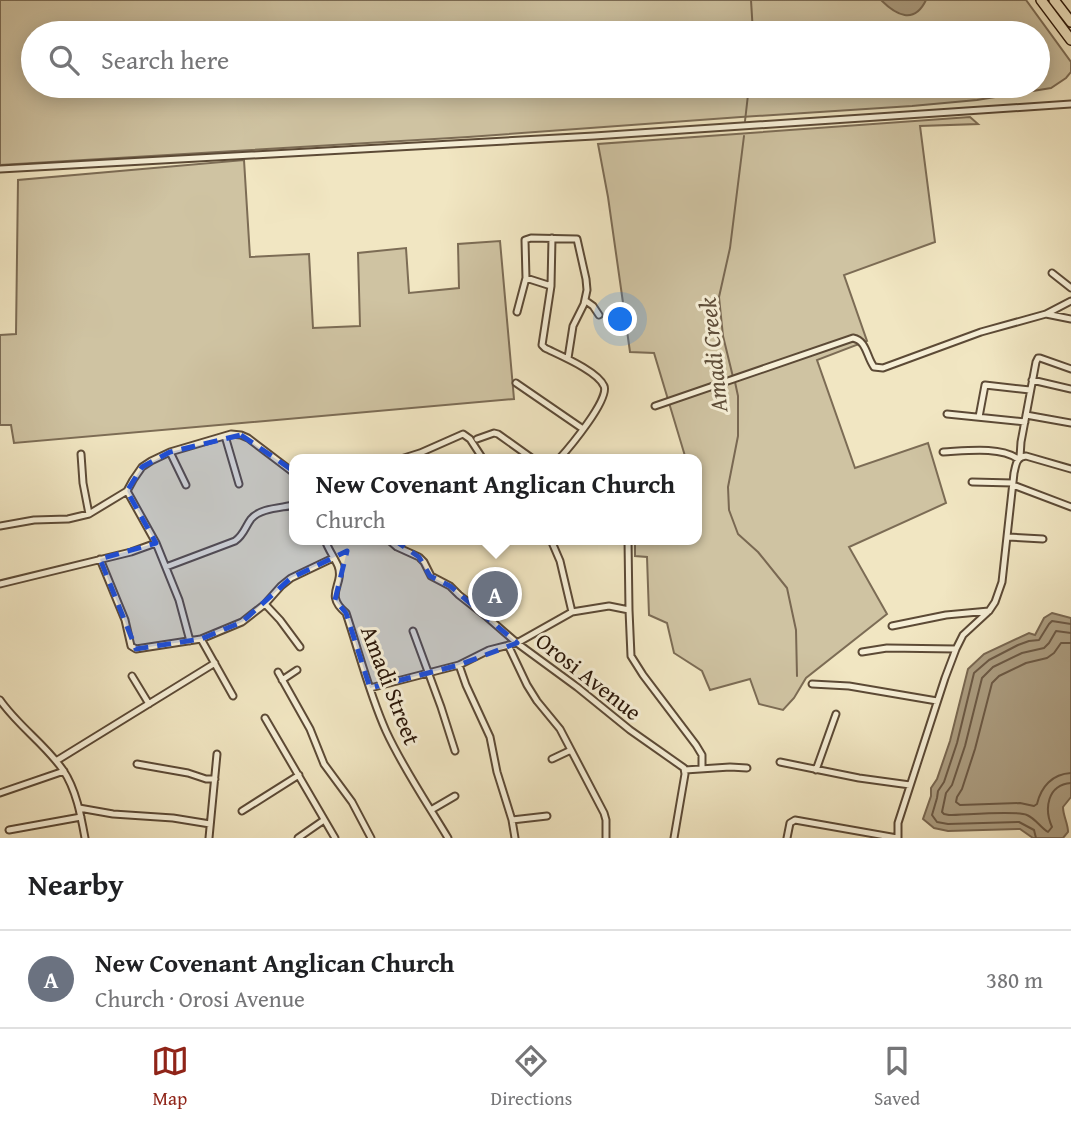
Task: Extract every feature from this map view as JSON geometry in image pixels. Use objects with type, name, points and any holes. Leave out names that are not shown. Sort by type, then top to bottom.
[{"type":"highway","points":[[1041,0],[1071,40]]},
{"type":"highway","points":[[1054,0],[1071,22]]},
{"type":"street","points":[[0,169],[594,136],[1071,104]]},
{"type":"street","points":[[552,239],[551,286],[542,345],[596,376],[605,387],[602,400],[563,454]]},
{"type":"street","points":[[517,312],[526,278],[525,240],[578,240],[586,279],[586,301],[573,326],[568,358]]},
{"type":"street","points":[[1052,273],[1071,288]]},
{"type":"street","points":[[526,278],[551,286]]},
{"type":"street","points":[[586,301],[599,315]]},
{"type":"street","points":[[655,405],[853,338],[863,344],[874,367],[883,368],[981,332],[1046,314],[1071,302]]},
{"type":"street","points":[[1046,314],[1071,319]]},
{"type":"street","points":[[787,838],[790,823],[794,820],[897,838],[898,823],[956,649],[963,635],[989,611],[1002,582],[1013,484],[1036,362],[1039,358],[1071,369]]},
{"type":"street","points":[[1032,380],[1071,389]]},
{"type":"street","points":[[516,383],[583,429]]},
{"type":"street","points":[[979,417],[985,385],[1030,390]]},
{"type":"street","points":[[947,414],[1025,422]]},
{"type":"street","points":[[1026,415],[1071,423]]},
{"type":"street","points":[[477,439],[498,433],[526,454]]},
{"type":"street","points":[[0,526],[34,520],[68,519],[89,514],[127,491],[142,467],[170,452],[231,434],[241,435],[289,469]]},
{"type":"street","points":[[417,454],[463,434],[470,439],[480,454]]},
{"type":"street","points":[[225,436],[239,484]]},
{"type":"street","points":[[943,452],[980,450],[1019,458],[1028,457],[1071,469]]},
{"type":"street","points":[[170,452],[186,485]]},
{"type":"street","points":[[81,454],[89,514]]},
{"type":"street","points":[[972,482],[1013,484],[1071,507]]},
{"type":"street","points":[[127,491],[156,543],[179,600],[190,641]]},
{"type":"street","points":[[166,567],[235,541],[242,537],[252,518],[259,513],[289,506]]},
{"type":"street","points":[[1008,537],[1043,539]]},
{"type":"street","points":[[0,584],[131,552],[156,543]]},
{"type":"street","name":"Amadi Street","points":[[327,545],[338,565],[335,600],[347,617],[385,729],[398,756],[448,838]]},
{"type":"street","name":"Orosi Avenue","points":[[395,545],[422,560],[431,576],[450,586],[517,643],[685,770]]},
{"type":"street","points":[[553,545],[560,561],[572,612]]},
{"type":"street","points":[[628,545],[631,656],[696,745],[702,755],[702,768]]},
{"type":"street","points":[[100,559],[125,620],[133,648],[136,649],[201,639],[242,622],[265,604],[290,578],[333,558]]},
{"type":"street","points":[[265,604],[300,647]]},
{"type":"street","points":[[370,688],[459,665],[489,650],[517,643],[572,612],[609,606],[629,610]]},
{"type":"street","points":[[892,626],[946,615],[989,611]]},
{"type":"street","points":[[413,631],[455,751]]},
{"type":"street","points":[[201,639],[233,696]]},
{"type":"street","points":[[508,645],[527,685],[559,729],[604,813],[606,838]]},
{"type":"street","points":[[862,652],[887,648],[956,649]]},
{"type":"street","points":[[56,761],[215,663]]},
{"type":"street","points":[[459,665],[490,737],[499,782],[512,820],[514,838]]},
{"type":"street","points":[[282,680],[297,670]]},
{"type":"street","points":[[278,672],[310,729],[324,764],[352,802],[370,838]]},
{"type":"street","points":[[132,676],[149,704]]},
{"type":"street","points":[[812,684],[849,685],[937,701]]},
{"type":"street","points":[[0,700],[64,771],[79,808],[85,838]]},
{"type":"street","points":[[817,770],[836,714]]},
{"type":"street","points":[[265,718],[335,838]]},
{"type":"street","points":[[552,759],[571,750]]},
{"type":"street","points":[[209,838],[218,754]]},
{"type":"street","points":[[780,762],[910,785]]},
{"type":"street","points":[[137,764],[215,779]]},
{"type":"street","points":[[674,838],[685,770],[730,766],[747,768]]},
{"type":"street","points":[[0,793],[64,771]]},
{"type":"street","points":[[242,811],[299,775]]},
{"type":"street","points":[[431,810],[455,796]]},
{"type":"street","points":[[79,808],[209,824]]},
{"type":"street","points":[[512,820],[547,816]]},
{"type":"street","points":[[9,830],[81,817]]},
{"type":"street","points":[[298,838],[324,820]]},
{"type":"highlighted area","points":[[241,435],[419,557],[430,576],[450,586],[517,643],[459,665],[370,688],[346,613],[335,600],[347,551],[291,578],[242,622],[201,639],[136,649],[100,559],[156,543],[127,491],[142,467],[170,452]]},
{"type":"shaded area","points":[[0,0],[1026,0],[1041,21],[21,21],[21,98],[989,98],[912,106],[468,137],[0,165]]},
{"type":"shaded area","points":[[1050,33],[1071,62],[1071,72],[1051,88]]},
{"type":"shaded area","points":[[970,117],[978,124],[920,126],[935,242],[844,275],[867,341],[817,360],[855,468],[928,443],[946,503],[849,547],[887,614],[806,678],[783,710],[759,704],[750,679],[710,690],[702,671],[674,653],[667,623],[649,615],[647,557],[635,556],[635,545],[702,545],[702,454],[684,454],[654,353],[630,352],[598,144]]},
{"type":"shaded area","points":[[244,160],[250,257],[309,254],[313,328],[360,326],[358,253],[406,248],[409,293],[459,288],[458,244],[500,241],[514,399],[14,443],[11,425],[0,425],[0,335],[16,334],[18,180]]},
{"type":"water","points":[[881,0],[926,0],[916,13],[905,15],[893,10]]},
{"type":"water","points":[[1052,613],[1071,618],[1071,797],[1063,807],[1068,832],[1063,838],[1033,838],[1020,829],[948,831],[934,828],[923,819],[931,788],[937,779],[950,741],[968,669],[984,654],[1029,633],[1035,635],[1044,618]]},
{"type":"waterway","name":"Amadi Creek","points":[[751,0],[752,21]]},
{"type":"waterway","name":"Amadi Creek","points":[[745,121],[748,98]]},
{"type":"waterway","name":"Amadi Creek","points":[[733,377],[723,336],[719,297],[730,248],[744,136]]},
{"type":"waterway","name":"Amadi Creek","points":[[735,382],[738,396],[738,436],[728,487],[729,510],[738,534],[758,552],[787,588],[796,630],[797,676]]},
{"type":"place","name":"New Covenant Anglican Church","points":[[495,594]]}]
